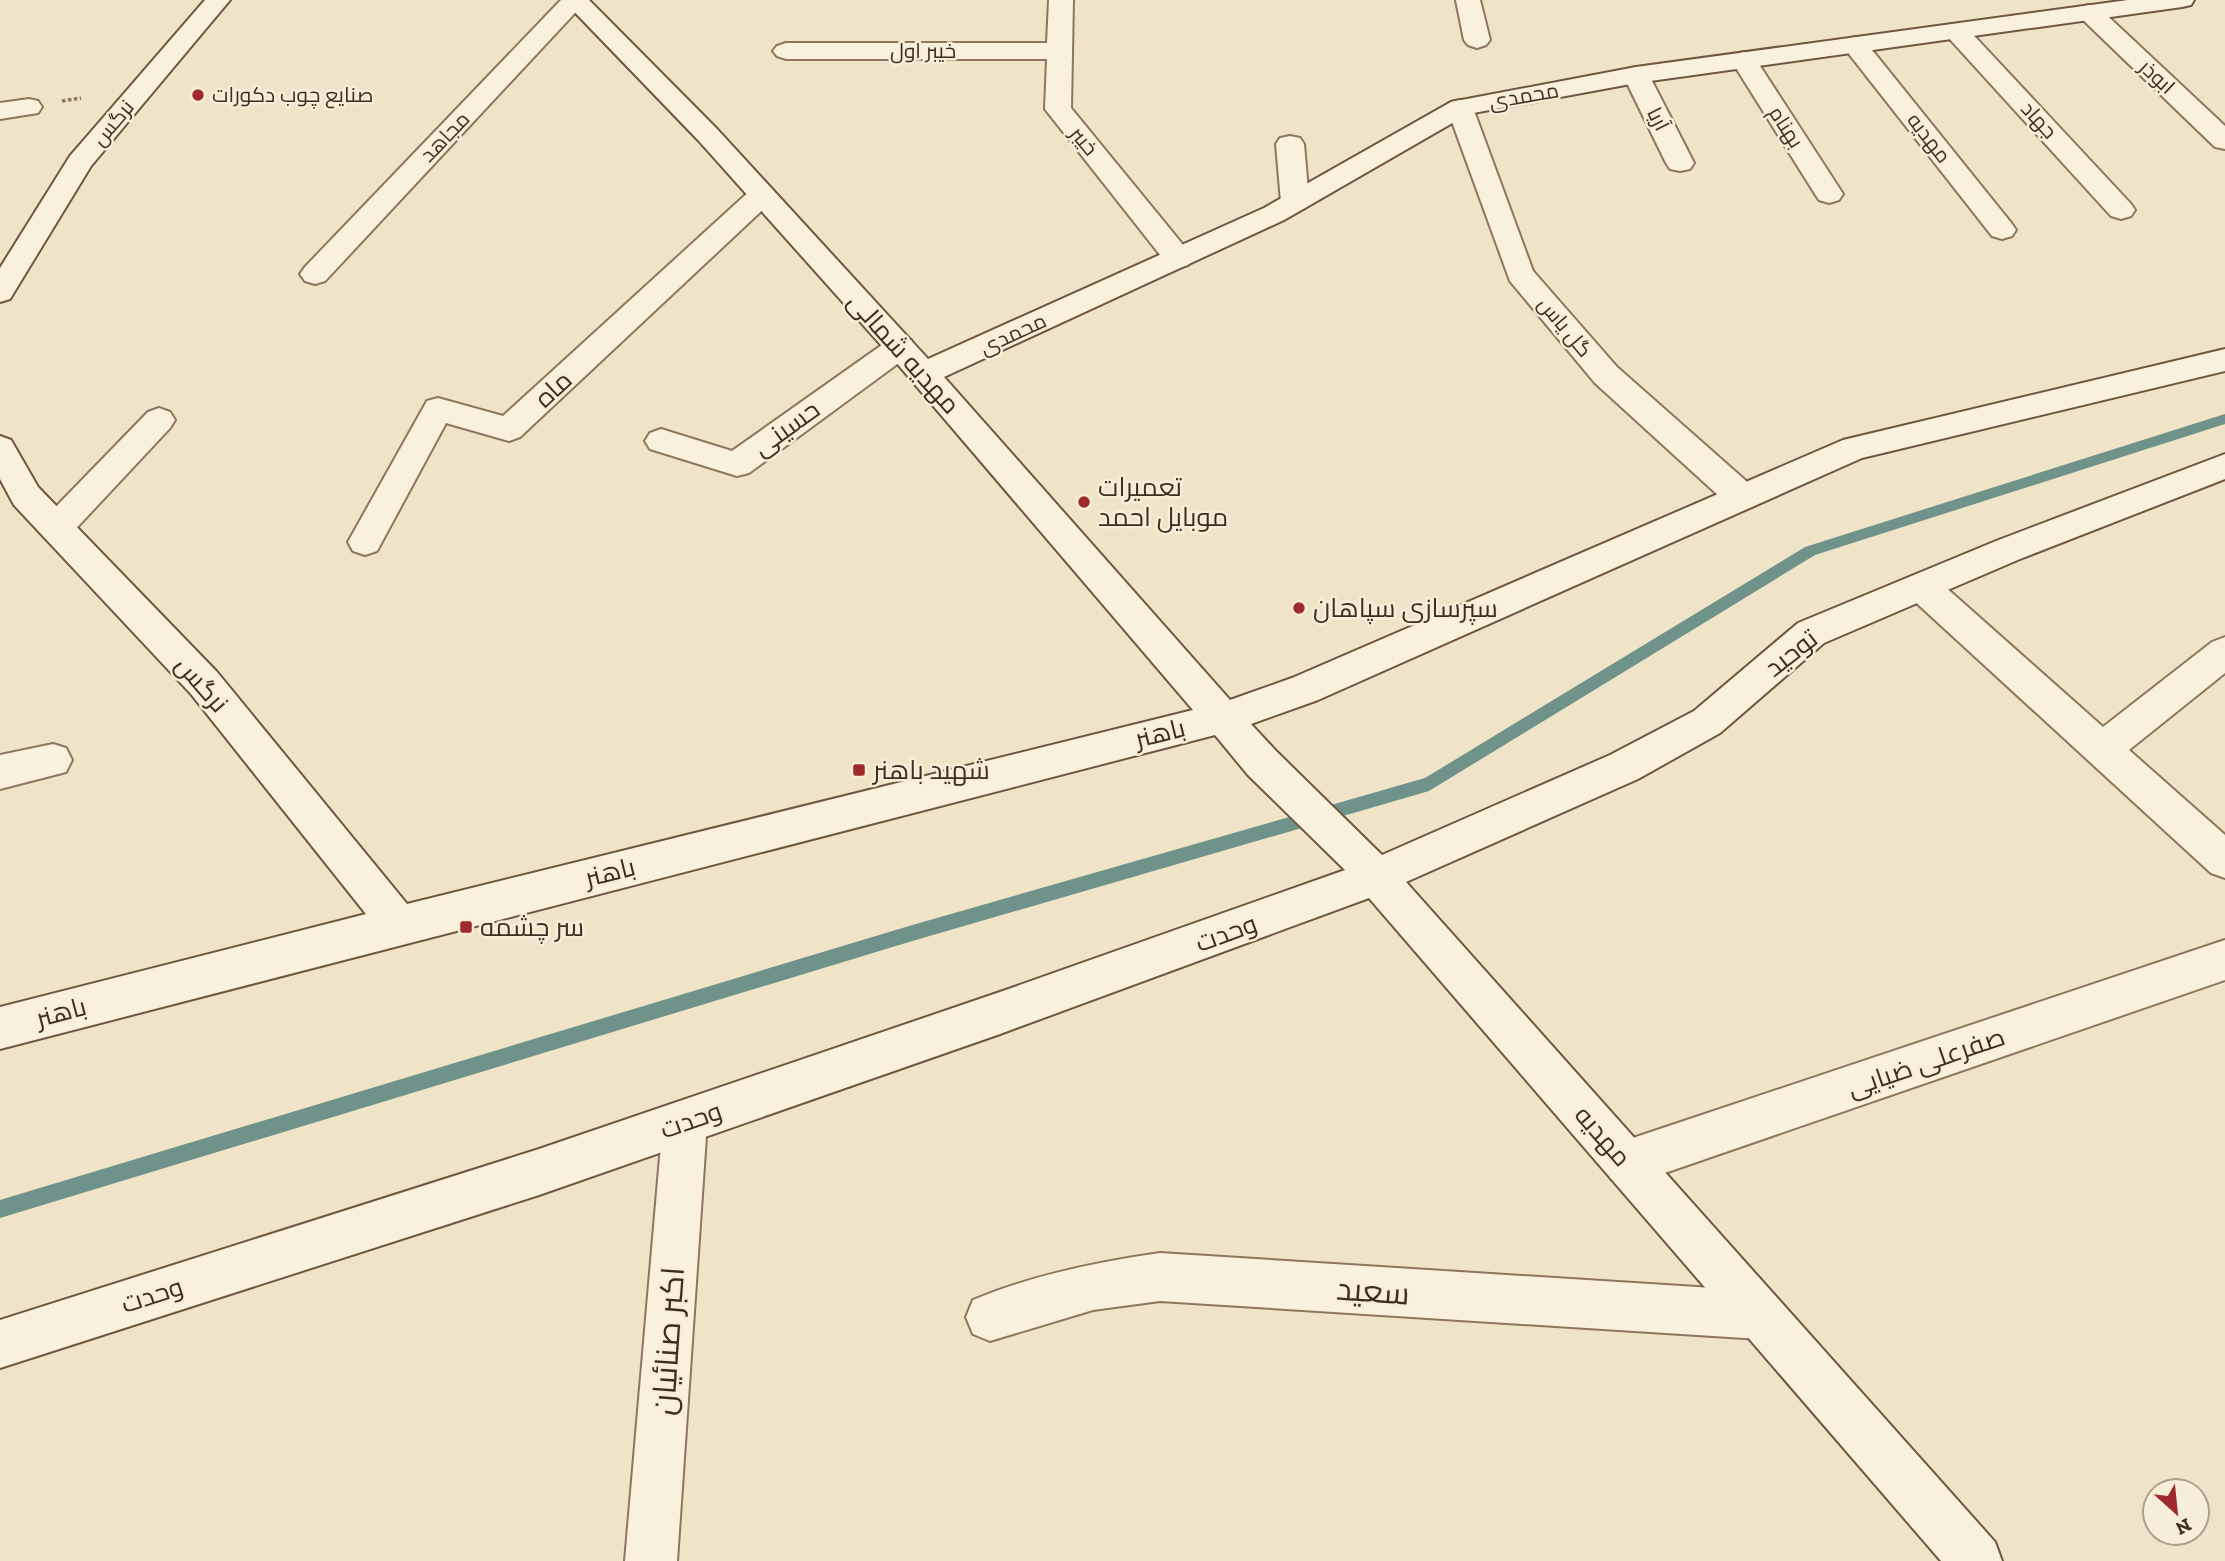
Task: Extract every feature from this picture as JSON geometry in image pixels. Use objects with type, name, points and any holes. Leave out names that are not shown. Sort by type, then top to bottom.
[{"type":"street","name":"نرگس","points":[[0,292],[80,162],[218,0]]},
{"type":"street","name":"مهدیه شمالی","points":[[575,0],[708,135],[900,346],[1222,718]]},
{"type":"street","name":"مجاهد","points":[[315,274],[575,0]]},
{"type":"street","name":"خیبر","points":[[1061,0],[1058,109],[1178,258]]},
{"type":"street","points":[[1468,0],[1477,40]]},
{"type":"street","name":"محمدی","points":[[924,374],[1295,202],[1460,108],[1636,75],[1956,31],[2104,7],[2182,0]]},
{"type":"street","name":"ابوذر","points":[[2104,7],[2225,141]]},
{"type":"street","name":"جهاد","points":[[1956,31],[2121,210]]},
{"type":"street","name":"مهدیه","points":[[1855,45],[2002,230]]},
{"type":"street","name":"خیبر اول","points":[[786,51],[1060,51]]},
{"type":"street","name":"بهنام","points":[[1744,60],[1829,194]]},
{"type":"street","name":"آریا","points":[[1636,75],[1680,163]]},
{"type":"street","points":[[0,111],[29,107]]},
{"type":"street","name":"گل یاس","points":[[1460,108],[1520,274],[1606,375],[1742,497]]},
{"type":"street","points":[[1290,144],[1295,202]]},
{"type":"street","name":"ماه","points":[[365,542],[438,409],[509,429],[762,195]]},
{"type":"street","name":"حسینی","points":[[661,441],[737,464],[900,346]]},
{"type":"street","name":"باهنر","points":[[0,1028],[1222,718],[1305,689],[1854,448],[2225,360]]},
{"type":"street","points":[[56,528],[159,420]]},
{"type":"street","name":"نرگس","points":[[0,448],[26,496],[204,683],[399,925]]},
{"type":"street","name":"توحید","points":[[1362,861],[1624,767],[1707,722],[1811,633],[2225,466]]},
{"type":"street","points":[[1922,587],[2225,860]]},
{"type":"street","points":[[2102,750],[2225,652]]},
{"type":"street","name":"مهدیه","points":[[1222,718],[1262,762],[1362,861],[1976,1561]]},
{"type":"street","points":[[0,772],[53,760]]},
{"type":"street","name":"وحدت","points":[[0,1344],[539,1172],[1013,1009],[1362,861]]},
{"type":"street","name":"صفرعلی ضیایی","points":[[1627,1163],[2225,960]]},
{"type":"street","name":"اکبر صنائیان","points":[[651,1561],[685,1122]]},
{"type":"street","name":"سعید","points":[[990,1317],[1093,1286],[1160,1277],[1760,1315]]},
{"type":"waterway","points":[[0,1209],[909,934],[1429,784],[1810,551],[2225,419]]},
{"type":"place","name":"صنایع چوب دکورات","points":[[198,95]]},
{"type":"place","name":"تعمیرات موبایل احمد","points":[[1084,502]]},
{"type":"place","name":"سپرسازی سپاهان","points":[[1299,608]]},
{"type":"place","name":"شهید باهنر","points":[[859,770]]},
{"type":"place","name":"سر چشمه","points":[[466,927]]}]
